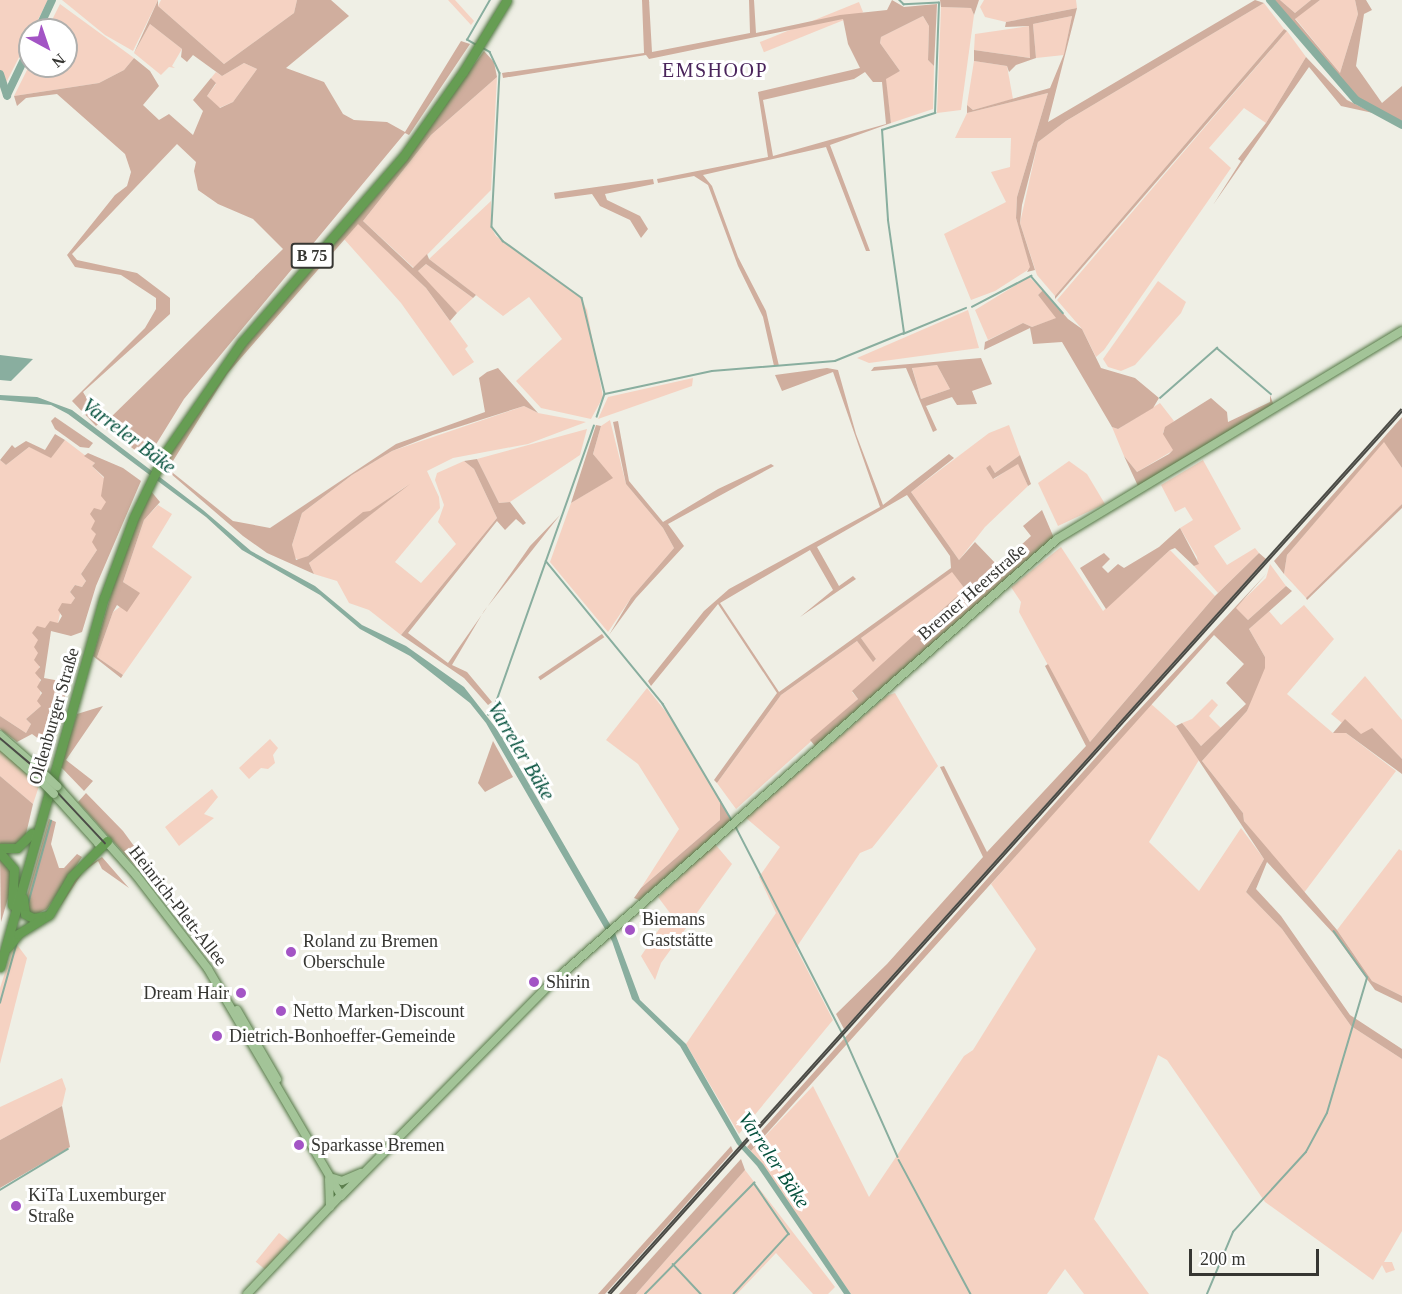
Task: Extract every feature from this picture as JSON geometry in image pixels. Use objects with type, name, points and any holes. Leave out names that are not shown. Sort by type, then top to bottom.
[{"type":"highway","name":"B 75","points":[[481,40],[501,0]]},
{"type":"highway","name":"B 75","points":[[147,481],[210,384],[403,157],[507,0]]},
{"type":"highway","name":"Oldenburger Straße","points":[[0,967],[12,905],[102,588],[147,481]]},
{"type":"highway","name":"Oldenburger Straße","points":[[2,949],[25,878],[104,598],[147,481]]},
{"type":"highway","points":[[0,848],[17,849],[32,833]]},
{"type":"highway","points":[[2,949],[18,934],[51,912],[71,878],[107,842]]},
{"type":"highway","points":[[0,853],[14,869],[12,905]]},
{"type":"highway","points":[[25,878],[22,907],[25,914],[38,918],[51,912]]},
{"type":"main road","name":"Bremer Heerstraße","points":[[386,1151],[509,1024],[608,932],[1057,539],[1402,331]]},
{"type":"main road","name":"Heinrich-Plett-Allee","points":[[0,735],[107,842],[166,913],[222,991],[252,1050],[284,1096],[341,1196]]},
{"type":"main road","name":"Heinrich-Plett-Allee","points":[[0,745],[40,775]]},
{"type":"main road","points":[[341,1196],[360,1173],[386,1151]]},
{"type":"main road","points":[[247,1294],[386,1151]]},
{"type":"main road","points":[[330,1207],[332,1182],[342,1181],[360,1173]]},
{"type":"shaded area","points":[[0,0],[48,0],[39,18],[18,18],[18,59],[6,83],[0,70]]},
{"type":"shaded area","points":[[62,0],[158,0],[133,51],[105,35]]},
{"type":"shaded area","points":[[158,0],[158,6],[224,64],[294,13],[297,0],[331,0],[349,16],[286,68],[324,82],[343,114],[354,120],[387,122],[405,132],[461,41],[470,44],[409,135],[405,133],[184,399],[147,459],[104,427],[109,419],[283,249],[253,219],[218,204],[198,190],[194,171],[196,162],[177,144],[72,254],[77,260],[137,273],[170,298],[170,314],[83,392],[101,422],[96,426],[72,401],[145,328],[156,309],[156,298],[121,275],[75,267],[67,255],[115,195],[127,186],[131,172],[125,154],[57,94],[26,98],[17,106],[14,96],[99,83],[124,70],[134,58],[150,71],[159,86],[143,105],[159,120],[169,114],[193,135],[203,111],[193,100],[211,78],[216,83],[207,96],[220,108],[233,102],[257,69],[244,63],[222,76],[193,55],[187,62],[181,57],[182,49],[150,24],[134,53]]},
{"type":"shaded area","points":[[161,0],[297,0],[294,13],[224,64],[158,6]]},
{"type":"shaded area","points":[[448,0],[455,0],[474,21],[471,25]]},
{"type":"shaded area","points":[[642,0],[649,0],[652,52],[750,33],[749,0],[754,0],[756,33],[840,15],[887,10],[892,0],[904,7],[937,4],[934,66],[928,60],[929,26],[923,16],[881,37],[880,43],[900,71],[886,79],[891,123],[830,145],[870,251],[866,251],[826,147],[703,175],[712,186],[738,257],[766,311],[779,366],[774,366],[763,317],[738,266],[708,185],[694,176],[658,183],[657,179],[768,157],[758,92],[860,68],[848,44],[843,19],[649,59],[646,55],[503,78],[502,73],[644,53]],"holes":[[[865,72],[873,82],[882,82],[886,124],[773,156],[763,100],[854,79]]]},
{"type":"shaded area","points":[[940,0],[979,0],[974,15],[971,8],[941,7]]},
{"type":"shaded area","points":[[984,0],[1076,0],[1077,8],[1006,22],[985,17],[980,7]]},
{"type":"shaded area","points":[[1255,0],[1264,3],[1066,121],[1038,142],[1022,205],[1020,223],[1035,270],[1027,272],[1030,267],[1016,218],[1017,197],[1048,93],[967,113],[967,105],[973,110],[1050,88],[1064,54],[1072,16],[1033,24],[1036,58],[1016,65],[1009,72],[1007,66],[974,61],[974,50],[1030,58],[1029,26],[1005,27],[1006,22],[1077,8],[1048,122]]},
{"type":"shaded area","points":[[1271,0],[1280,0],[1295,13],[1311,0],[1320,0],[1295,19],[1340,73],[1358,14],[1355,0],[1366,0],[1372,10],[1364,14],[1356,66],[1382,103],[1402,86],[1402,121],[1357,100]]},
{"type":"shaded area","points":[[1280,0],[1311,0],[1295,13]]},
{"type":"shaded area","points":[[1320,0],[1355,0],[1358,14],[1340,73],[1295,18]]},
{"type":"shaded area","points":[[859,2],[863,12],[764,52],[760,42]]},
{"type":"shaded area","points":[[1264,3],[1284,29],[1055,296],[1037,275],[1020,223],[1038,142],[1066,121]]},
{"type":"shaded area","points":[[60,4],[134,58],[124,70],[99,83],[14,96],[23,78],[78,78],[78,18],[53,18]]},
{"type":"shaded area","points":[[941,7],[971,8],[974,15],[961,110],[937,113]]},
{"type":"shaded area","points":[[923,16],[929,26],[928,60],[934,66],[933,109],[891,123],[885,78],[900,71],[880,43],[881,37]]},
{"type":"shaded area","points":[[1072,16],[1064,55],[1036,58],[1033,24]]},
{"type":"shaded area","points":[[150,24],[182,49],[172,66],[175,68],[169,67],[161,75],[134,53]]},
{"type":"shaded area","points":[[1029,26],[1031,58],[974,50],[975,34]]},
{"type":"shaded area","points":[[1284,29],[1287,31],[1055,299],[1055,296]]},
{"type":"shaded area","points":[[1287,31],[1306,57],[1266,123],[1244,108],[1209,148],[1231,168],[1104,350],[1096,357],[1082,329],[1057,300]]},
{"type":"shaded area","points":[[484,51],[494,62],[497,77],[431,135],[363,221],[413,268],[427,254],[429,259],[476,295],[473,298],[426,264],[418,271],[457,313],[450,321],[426,288],[358,224],[227,374],[168,469],[233,521],[270,528],[396,444],[485,412],[479,378],[498,368],[538,413],[524,406],[433,435],[392,451],[352,475],[302,513],[292,545],[296,560],[308,556],[363,512],[370,511],[410,484],[309,563],[314,574],[267,553],[243,536],[163,467],[184,427],[259,327],[384,187]]},
{"type":"shaded area","points":[[1306,57],[1347,100],[1373,113],[1341,106],[1309,67],[1213,205],[1241,161],[1238,159],[1266,123]]},
{"type":"shaded area","points":[[974,61],[1007,66],[1013,99],[973,110],[967,105]]},
{"type":"shaded area","points":[[244,63],[257,69],[233,102],[219,108],[207,96],[216,84],[211,78],[216,72],[222,76]]},
{"type":"shaded area","points":[[497,77],[491,190],[414,268],[363,221],[431,135]]},
{"type":"shaded area","points":[[1048,93],[1017,197],[1016,218],[1031,268],[995,291],[971,300],[944,234],[1006,202],[991,172],[1010,167],[1011,138],[955,138],[967,113]]},
{"type":"shaded area","points":[[653,179],[654,184],[605,194],[607,200],[640,216],[648,229],[641,238],[630,220],[600,206],[592,194],[555,199],[554,193]]},
{"type":"shaded area","points":[[491,201],[491,227],[496,236],[580,297],[587,310],[603,397],[591,419],[541,408],[516,381],[562,339],[529,297],[503,316],[429,259]]},
{"type":"shaded area","points":[[358,223],[426,288],[468,346],[465,349],[474,362],[453,376],[401,303],[344,239]]},
{"type":"shaded area","points":[[426,264],[473,298],[457,313],[417,272]]},
{"type":"shaded area","points":[[1029,277],[1043,290],[1038,295],[1057,318],[1032,327],[1023,323],[988,340],[975,310]]},
{"type":"shaded area","points":[[1158,281],[1186,302],[1181,313],[1135,365],[1121,371],[1108,367],[1103,359]]},
{"type":"shaded area","points":[[1043,290],[1068,319],[1082,329],[1101,368],[1135,378],[1159,398],[1153,408],[1118,429],[1112,427],[1062,342],[1033,344],[1030,328],[984,350],[985,342],[1023,323],[1032,327],[1056,318],[1038,295]]},
{"type":"shaded area","points":[[968,310],[979,348],[869,363],[857,358]]},
{"type":"shaded area","points":[[0,355],[33,359],[11,381],[0,380]]},
{"type":"shaded area","points":[[981,358],[992,384],[972,391],[977,404],[957,405],[952,397],[926,406],[937,430],[933,432],[906,368],[871,371],[874,367]],"holes":[[[937,365],[950,389],[921,399],[912,368]]]},
{"type":"shaded area","points":[[937,365],[950,389],[921,399],[912,367]]},
{"type":"shaded area","points":[[827,368],[838,370],[856,434],[883,505],[949,454],[954,458],[911,492],[959,560],[975,542],[998,566],[1031,536],[1023,526],[1042,510],[1054,538],[815,746],[810,740],[858,699],[852,691],[965,589],[952,572],[861,638],[876,659],[873,662],[857,641],[781,695],[717,783],[714,780],[777,693],[718,604],[651,686],[648,681],[704,611],[729,589],[880,507],[833,372],[782,391],[775,375]],"holes":[[[907,495],[950,556],[951,568],[779,692],[720,603],[810,550],[833,590],[800,617],[856,579],[853,576],[839,586],[817,547]]]},
{"type":"shaded area","points":[[693,378],[692,386],[598,419],[608,397]]},
{"type":"shaded area","points":[[0,395],[37,397],[72,410],[203,510],[251,551],[315,586],[362,625],[406,646],[464,687],[499,732],[615,933],[640,1000],[686,1044],[742,1142],[763,1164],[851,1294],[844,1294],[757,1166],[737,1144],[680,1046],[632,999],[612,941],[486,723],[470,703],[410,656],[360,629],[320,595],[242,550],[206,517],[68,414],[51,405],[0,400]]},
{"type":"shaded area","points":[[1270,395],[1274,406],[1138,486],[1124,456],[1137,472],[1169,454],[1173,450],[1163,434],[1165,427],[1211,398],[1227,412],[1228,422],[1270,402]]},
{"type":"shaded area","points":[[1160,403],[1174,421],[1163,432],[1174,450],[1137,472],[1124,456],[1112,427],[1118,429]]},
{"type":"shaded area","points":[[524,406],[538,413],[586,422],[528,444],[453,458],[427,471],[439,497],[440,508],[395,562],[421,583],[456,544],[438,522],[444,505],[435,480],[437,473],[464,461],[474,469],[497,518],[401,635],[369,610],[349,603],[337,581],[314,574],[309,563],[409,484],[308,556],[299,560],[293,557],[292,545],[302,513],[352,475],[392,451]]},
{"type":"shaded area","points":[[55,417],[93,443],[89,448],[80,447],[55,429],[51,421]]},
{"type":"shaded area","points":[[1402,417],[1402,468],[1384,442],[1287,555],[1284,574],[1274,561]]},
{"type":"shaded area","points":[[610,420],[626,484],[663,528],[674,548],[631,598],[608,632],[550,562],[571,503],[612,478],[593,454],[601,426]]},
{"type":"shaded area","points":[[618,421],[629,481],[663,522],[718,489],[771,464],[774,466],[668,524],[684,546],[636,598],[609,635],[631,598],[674,548],[663,528],[626,484],[613,422]]},
{"type":"shaded area","points":[[596,425],[601,426],[593,454],[613,478],[571,503]]},
{"type":"shaded area","points":[[1009,425],[1020,455],[995,473],[990,466],[986,468],[994,479],[1018,463],[1028,486],[985,527],[959,560],[911,492],[989,433]]},
{"type":"shaded area","points":[[587,429],[580,455],[510,502],[499,503],[477,459]]},
{"type":"shaded area","points":[[55,434],[65,440],[51,458],[29,447],[6,465],[0,460],[12,445],[15,448],[26,441],[45,450]]},
{"type":"shaded area","points":[[65,440],[95,463],[92,466],[104,478],[107,502],[96,521],[97,550],[81,574],[86,581],[82,587],[75,585],[70,592],[75,598],[71,605],[62,604],[58,623],[38,640],[41,706],[26,719],[31,724],[26,733],[0,716],[0,460],[6,465],[29,447],[51,457]]},
{"type":"shaded area","points":[[1384,441],[1402,468],[1402,504],[1306,598],[1284,574],[1287,555]]},
{"type":"shaded area","points":[[88,453],[123,468],[141,481],[96,586],[82,632],[71,636],[51,631],[44,678],[60,681],[61,674],[71,675],[51,748],[32,734],[17,742],[0,729],[0,716],[26,733],[31,724],[26,719],[41,706],[37,701],[42,693],[37,687],[41,680],[35,673],[40,667],[34,660],[38,653],[34,647],[38,640],[32,633],[37,626],[45,628],[50,621],[58,623],[62,616],[58,610],[62,603],[71,604],[75,598],[70,592],[75,585],[82,587],[86,581],[81,574],[97,550],[92,542],[96,534],[91,529],[95,521],[90,514],[94,508],[101,510],[106,502],[101,496],[104,477],[92,466],[95,463],[84,456]]},
{"type":"shaded area","points":[[1020,455],[1031,484],[1028,486],[1018,464],[993,479],[986,468],[990,465],[995,473]]},
{"type":"shaded area","points":[[477,459],[499,503],[510,502],[526,523],[523,525],[516,519],[505,530],[497,521],[408,633],[448,663],[482,615],[452,665],[467,672],[492,702],[488,705],[464,678],[401,635],[497,518],[474,469],[464,461]]},
{"type":"shaded area","points":[[1203,460],[1241,529],[1214,546],[1227,565],[1255,548],[1259,553],[1218,593],[1194,566],[1198,564],[1197,557],[1180,528],[1193,520],[1185,507],[1175,512],[1161,485]]},
{"type":"shaded area","points":[[1069,461],[1087,474],[1105,504],[1058,526],[1038,483]]},
{"type":"shaded area","points":[[150,490],[160,502],[144,520],[123,582],[140,593],[127,612],[117,605],[97,657],[123,675],[121,678],[93,656],[125,546]]},
{"type":"shaded area","points":[[1402,504],[1402,508],[1307,600],[1306,598]]},
{"type":"shaded area","points":[[158,505],[172,514],[152,547],[192,577],[123,675],[97,657],[113,612],[139,593],[123,582],[144,520]]},
{"type":"shaded area","points":[[560,515],[488,606],[530,546]]},
{"type":"shaded area","points":[[1180,528],[1199,564],[1194,566],[1175,548],[1170,550],[1106,609],[1080,568],[1104,553],[1110,559],[1102,567],[1108,573],[1118,564],[1124,568],[1159,547]]},
{"type":"shaded area","points":[[1061,547],[1103,611],[1170,550],[1215,596],[1090,742],[1019,612],[1021,602],[1011,587]]},
{"type":"shaded area","points":[[1259,553],[1266,559],[844,1029],[836,1014],[887,964],[983,857],[940,767],[944,766],[987,852],[1086,746],[1045,666],[1048,664],[1090,742],[1215,596]]},
{"type":"shaded area","points":[[1270,564],[1286,586],[1248,620],[1235,608],[1266,578]]},
{"type":"shaded area","points":[[952,571],[965,589],[852,692],[858,699],[736,809],[717,783],[781,695],[857,641],[873,661],[876,660],[861,638]]},
{"type":"shaded area","points":[[1267,573],[1236,608],[1248,620],[1286,586],[1292,591],[1249,629],[1265,657],[1265,668],[1247,711],[1202,761],[1243,813],[1244,821],[1337,930],[1372,981],[1402,996],[1402,1003],[1375,990],[1334,934],[1267,862],[1256,889],[1281,916],[1350,1015],[1402,1049],[1402,1059],[1351,1026],[1282,929],[1246,892],[1264,859],[1176,726],[1182,723],[1201,746],[1246,704],[1226,683],[1244,664],[1214,635],[751,1151],[747,1147],[1125,725]]},
{"type":"shaded area","points":[[1304,605],[1334,639],[1287,694],[1333,733],[1346,733],[1396,771],[1303,894],[1244,821],[1243,813],[1202,761],[1247,711],[1265,657],[1249,629],[1269,611],[1281,625]]},
{"type":"shaded area","points":[[602,634],[604,637],[540,680],[538,677]]},
{"type":"shaded area","points":[[1365,676],[1402,720],[1402,759],[1372,729],[1361,735],[1345,720],[1342,723],[1331,714]]},
{"type":"shaded area","points":[[647,688],[666,712],[720,799],[722,813],[720,820],[641,888],[679,829],[638,764],[606,740]]},
{"type":"shaded area","points":[[895,693],[938,766],[872,848],[860,853],[796,948],[833,1020],[739,1134],[686,1044],[776,913],[759,877],[780,847],[746,818],[886,696]]},
{"type":"shaded area","points":[[1212,699],[1218,705],[1209,716],[1221,728],[1201,746],[1182,723],[1192,719]]},
{"type":"shaded area","points":[[1150,703],[1176,726],[1199,760],[1149,842],[1199,891],[1241,828],[1264,859],[1246,892],[1282,929],[1351,1026],[1402,1059],[1402,1231],[1384,1262],[1392,1262],[1395,1270],[1386,1273],[1382,1265],[1373,1280],[1265,1202],[1167,1060],[1158,1055],[1094,1219],[1149,1294],[1084,1294],[1065,1269],[1047,1294],[851,1294],[751,1151],[813,1086],[869,1197],[964,1056],[973,1050],[1036,949],[991,884]]},
{"type":"shaded area","points":[[103,706],[66,760],[93,781],[84,791],[60,766],[77,714]]},
{"type":"shaded area","points":[[1345,719],[1361,734],[1372,728],[1402,759],[1402,774],[1346,733],[1333,733]]},
{"type":"shaded area","points":[[270,739],[278,748],[273,755],[275,763],[268,769],[261,768],[249,779],[239,768]]},
{"type":"shaded area","points":[[493,741],[513,777],[485,792],[478,783]]},
{"type":"shaded area","points":[[0,749],[39,786],[33,804],[0,776]]},
{"type":"shaded area","points":[[0,776],[33,804],[26,834],[19,844],[0,844]]},
{"type":"shaded area","points":[[212,789],[218,797],[204,814],[214,818],[179,846],[165,827]]},
{"type":"shaded area","points":[[86,793],[123,831],[134,846],[130,848],[181,917],[78,802]]},
{"type":"shaded area","points":[[720,799],[731,821],[639,900],[634,898],[641,888],[720,820]]},
{"type":"shaded area","points":[[49,819],[56,822],[51,844],[59,868],[64,868],[77,854],[82,857],[47,909],[33,916],[24,906]]},
{"type":"shaded area","points":[[715,844],[732,864],[661,963],[655,980],[641,956],[670,913],[658,897]]},
{"type":"shaded area","points":[[1399,849],[1402,851],[1402,996],[1372,981],[1337,930]]},
{"type":"shaded area","points":[[0,857],[11,869],[11,888],[1,922]]},
{"type":"shaded area","points":[[102,857],[129,888],[102,869],[98,861],[83,872],[60,907],[67,888],[85,868]]},
{"type":"shaded area","points":[[15,942],[27,958],[0,1064],[0,988]]},
{"type":"shaded area","points":[[62,1078],[66,1089],[62,1106],[0,1140],[0,1107]]},
{"type":"shaded area","points":[[62,1106],[70,1147],[0,1188],[0,1140]]},
{"type":"shaded area","points":[[731,1146],[733,1151],[670,1222],[605,1294],[598,1294]]},
{"type":"shaded area","points":[[741,1159],[745,1170],[636,1294],[619,1294]]},
{"type":"shaded area","points":[[745,1170],[835,1287],[828,1294],[813,1294],[776,1253],[737,1294],[636,1294]]},
{"type":"shaded area","points":[[279,1233],[289,1241],[266,1270],[256,1262]]},
{"type":"waterway","points":[[44,18],[52,0]]},
{"type":"waterway","points":[[476,45],[467,40],[490,0]]},
{"type":"waterway","points":[[605,394],[712,371],[835,361],[904,333],[888,220],[882,130],[935,113],[939,3],[904,5],[899,0]]},
{"type":"waterway","points":[[1270,0],[1356,100],[1402,125]]},
{"type":"waterway","points":[[483,48],[490,52],[500,73],[492,227],[503,241],[582,298],[605,394],[597,417]]},
{"type":"waterway","points":[[7,95],[18,72]]},
{"type":"waterway","name":"Varreler Bäke","points":[[0,74],[7,96]]},
{"type":"waterway","points":[[972,307],[1031,276],[1063,313]]},
{"type":"waterway","points":[[903,334],[966,308]]},
{"type":"waterway","points":[[1160,398],[1217,348],[1271,394]]},
{"type":"waterway","points":[[488,715],[495,705],[594,426]]},
{"type":"waterway","points":[[546,561],[663,704],[732,820]]},
{"type":"waterway","points":[[28,904],[51,821]]},
{"type":"waterway","points":[[736,827],[845,1038],[898,1157]]},
{"type":"waterway","points":[[1207,1294],[1233,1232],[1306,1152],[1327,1113],[1367,978],[1334,932]]},
{"type":"waterway","points":[[0,1003],[17,942]]},
{"type":"waterway","points":[[0,1190],[68,1149]]},
{"type":"waterway","points":[[899,1160],[971,1294]]},
{"type":"waterway","points":[[645,1294],[754,1183],[789,1234],[734,1294]]},
{"type":"waterway","points":[[673,1264],[701,1294]]},
{"type":"tram line","points":[[0,738],[32,765],[105,843]]},
{"type":"railway","points":[[609,1294],[1402,410]]},
{"type":"place","name":"Biemans Gaststätte","points":[[630,930]]},
{"type":"place","name":"Roland zu Bremen Oberschule","points":[[291,952]]},
{"type":"place","name":"Shirin","points":[[534,982]]},
{"type":"place","name":"Dream Hair","points":[[241,993]]},
{"type":"place","name":"Netto Marken-Discount","points":[[281,1011]]},
{"type":"place","name":"Dietrich-Bonhoeffer-Gemeinde","points":[[217,1036]]},
{"type":"place","name":"Sparkasse Bremen","points":[[299,1145]]},
{"type":"place","name":"KiTa Luxemburger Straße","points":[[16,1206]]},
{"type":"district","name":"EMSHOOP","points":[[715,70]]}]
